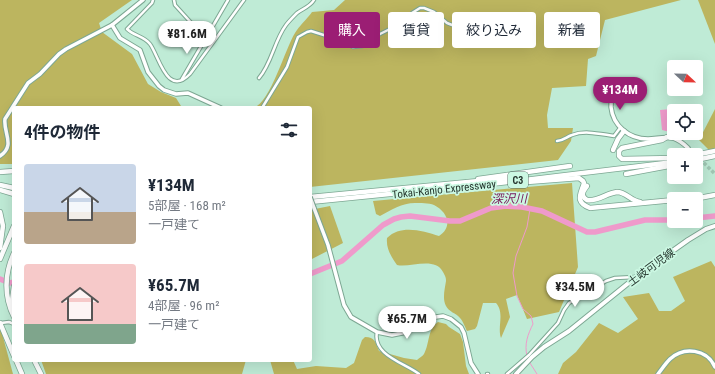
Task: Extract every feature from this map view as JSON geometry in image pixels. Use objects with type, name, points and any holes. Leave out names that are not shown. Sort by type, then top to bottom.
[{"type":"highway","points":[[613,150],[622,130]]},
{"type":"highway","points":[[667,137],[662,140],[622,148],[619,151],[619,156],[622,159],[667,160]]},
{"type":"highway","points":[[703,156],[715,154]]},
{"type":"highway","name":"Tokai-Kanjo Expressway","points":[[312,202],[499,183],[667,161]]},
{"type":"highway","name":"Tokai-Kanjo Expressway","points":[[312,197],[667,161]]},
{"type":"highway","points":[[439,185],[570,166]]},
{"type":"highway","points":[[626,174],[667,166]]},
{"type":"highway","points":[[0,172],[12,172]]},
{"type":"highway","points":[[499,183],[579,178],[584,183],[580,192],[580,199],[582,204],[587,207],[597,208],[667,201]]},
{"type":"highway","points":[[0,185],[12,188]]},
{"type":"highway","points":[[587,186],[583,197],[587,200],[592,200],[619,192],[636,201],[654,202]]},
{"type":"highway","points":[[0,190],[12,193]]},
{"type":"highway","points":[[703,198],[715,196]]},
{"type":"highway","points":[[0,212],[4,242],[0,259]]},
{"type":"highway","points":[[0,248],[12,229]]},
{"type":"highway","points":[[12,258],[9,266],[6,287],[8,302],[12,313]]},
{"type":"highway","points":[[0,324],[12,351]]},
{"type":"highway","points":[[17,362],[22,374]]},
{"type":"highway","points":[[35,362],[41,374]]},
{"type":"main road","name":"土岐可児線","points":[[516,374],[530,356],[569,331],[636,277],[688,240],[715,226]]},
{"type":"street","points":[[14,106],[28,84],[66,49],[112,25],[143,0]]},
{"type":"street","points":[[153,0],[152,3],[127,29],[131,34],[145,39],[151,45],[154,54],[168,77],[174,81],[186,78],[190,74],[244,0]]},
{"type":"street","points":[[174,0],[175,5],[205,38]]},
{"type":"street","points":[[181,80],[228,0]]},
{"type":"street","points":[[259,78],[266,67],[278,37],[298,12],[314,0]]},
{"type":"street","points":[[263,106],[287,66],[298,37],[307,32],[311,31],[353,46],[363,46],[380,34],[402,23],[412,13],[420,8],[434,12],[447,23],[452,25]]},
{"type":"street","points":[[112,25],[120,38],[140,50],[148,72],[164,90],[176,94],[188,93],[217,106]]},
{"type":"street","points":[[635,82],[617,91],[612,100],[611,105],[615,120],[622,130],[632,136],[640,138],[667,137]]},
{"type":"street","points":[[0,156],[5,152],[8,145],[8,137],[4,124],[5,119],[12,108]]},
{"type":"street","points":[[557,141],[566,140],[571,135],[590,132],[614,136],[622,130]]},
{"type":"street","points":[[675,140],[681,142],[688,148]]},
{"type":"street","points":[[312,202],[328,245],[344,305],[351,317],[377,332],[392,336],[400,334],[429,318],[444,316],[451,319],[461,327],[464,332],[471,363],[478,374]]},
{"type":"street","points":[[530,356],[558,323],[569,303],[606,281],[614,278],[636,277]]},
{"type":"street","points":[[0,324],[9,322],[12,323]]},
{"type":"street","points":[[377,332],[376,336],[382,350],[388,356],[418,374]]},
{"type":"street","points":[[658,374],[670,359],[685,351],[693,351],[704,354],[710,358],[715,367]]},
{"type":"street","points":[[507,374],[524,363]]},
{"type":"shaded area","points":[[0,0],[132,0],[99,23],[102,32],[132,54],[148,84],[161,92],[176,98],[181,106],[12,106],[12,164],[0,164]]},
{"type":"shaded area","points":[[345,0],[681,0],[605,20],[600,40],[600,12],[544,12],[544,48],[598,48],[596,56],[588,59],[586,86],[552,88],[547,115],[548,128],[573,128],[571,141],[558,160],[312,187],[312,106],[256,106],[265,97],[271,87],[295,33],[312,12],[334,10]]},
{"type":"shaded area","points":[[698,0],[715,0],[715,44]]},
{"type":"shaded area","points":[[667,109],[667,131],[662,130],[660,110]]},
{"type":"shaded area","points":[[715,109],[715,156],[699,140],[703,140],[703,132]]},
{"type":"shaded area","points":[[572,183],[578,267],[559,312],[527,319],[517,295],[506,299],[510,317],[501,338],[500,311],[496,303],[483,303],[477,326],[475,329],[467,331],[461,319],[446,306],[444,297],[446,278],[439,267],[428,264],[397,265],[389,252],[387,238],[399,231],[412,230],[439,236],[446,228],[447,224],[447,220],[443,212],[432,204],[410,203],[397,207],[380,216],[376,214],[373,201]]},
{"type":"shaded area","points":[[330,206],[343,243],[312,259],[312,210]]},
{"type":"shaded area","points":[[711,261],[715,267],[715,374],[558,374],[563,363],[576,352],[599,323],[618,333],[638,319],[623,297],[649,293],[659,311],[671,311],[685,301],[673,277]]},
{"type":"shaded area","points":[[438,322],[446,324],[460,334],[469,374],[274,374],[271,362],[294,362],[297,369],[316,366],[346,368],[354,363],[362,340],[365,337],[373,339],[379,351],[417,360],[423,356],[426,350],[430,333],[434,325]]},
{"type":"shaded area","points":[[0,326],[13,374],[0,374]]},
{"type":"shaded area","points":[[42,362],[245,362],[242,374],[46,374]]},
{"type":"waterway","name":"深沢川","points":[[312,273],[342,261],[383,225],[401,217],[410,216],[460,221],[491,208],[506,206],[522,207],[542,211],[587,232],[595,232],[645,220],[667,220]]},
{"type":"waterway","points":[[527,356],[527,339],[533,324],[531,316],[523,309],[517,296],[513,273],[516,256],[527,227],[530,209]]},
{"type":"waterway","name":"深沢川","points":[[703,217],[715,216]]},
{"type":"waterway","name":"深沢川","points":[[0,279],[12,282]]},
{"type":"waterway","points":[[530,363],[537,374]]},
{"type":"tunnel","points":[[703,162],[715,174]]}]
